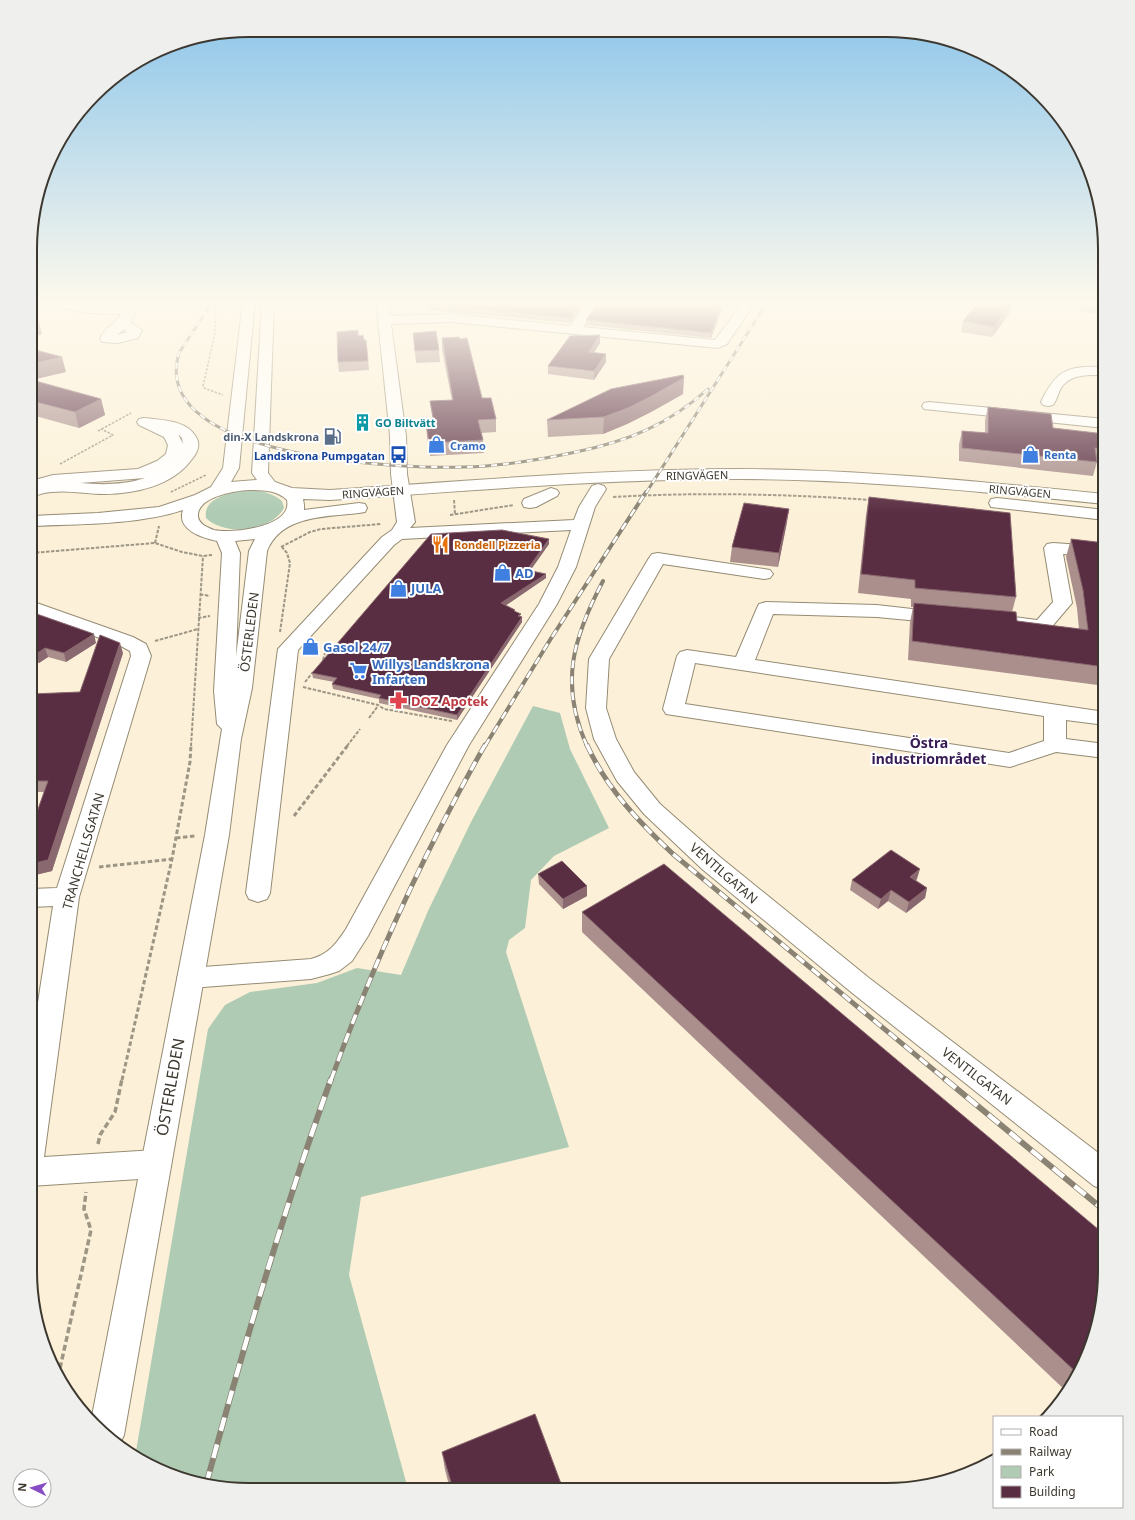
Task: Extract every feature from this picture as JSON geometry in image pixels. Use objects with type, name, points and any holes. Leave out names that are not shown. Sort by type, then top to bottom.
[{"type":"main road","points":[[194,526],[190,519],[190,512],[194,504],[210,494],[225,480],[231,468],[241,372]]},
{"type":"main road","points":[[265,372],[260,473],[269,486]]},
{"type":"main road","points":[[258,893],[288,650],[388,541],[402,513],[398,436],[390,372]]},
{"type":"main road","points":[[1048,402],[1058,383],[1066,376],[1078,372]]},
{"type":"main road","points":[[929,406],[1098,423]]},
{"type":"main road","points":[[1059,419],[1060,435]]},
{"type":"main road","points":[[37,484],[53,480],[141,474],[163,464],[173,456],[176,445],[170,434],[144,422],[165,425],[183,431],[190,440],[190,449],[185,460],[172,470],[146,483],[123,489],[95,490],[59,486],[44,487],[37,490]]},
{"type":"main road","name":"RINGVÄGEN","points":[[291,518],[321,512],[402,513],[452,504],[642,476],[785,475],[860,478],[1098,498]]},
{"type":"main road","name":"RINGVÄGEN","points":[[452,504],[551,492],[596,494],[739,485],[868,491],[1098,514]]},
{"type":"main road","points":[[37,531],[160,518],[210,494],[237,486],[269,486]]},
{"type":"main road","name":"RINGVÄGEN","points":[[269,486],[288,493],[330,495],[402,513]]},
{"type":"main road","points":[[530,503],[551,492]]},
{"type":"main road","points":[[37,515],[56,517],[109,514],[160,518],[194,526],[209,533],[223,536],[249,535],[273,529],[291,518],[295,511],[296,504],[294,498],[288,493]]},
{"type":"main road","points":[[190,978],[311,969],[330,964],[343,954],[355,936],[420,814],[470,725],[548,604],[567,567],[587,507],[596,494]]},
{"type":"main road","points":[[402,513],[582,525]]},
{"type":"main road","points":[[37,521],[130,516]]},
{"type":"main road","name":"ÖSTERLEDEN","points":[[107,1428],[217,835],[230,739],[242,688],[258,551],[262,541],[273,529]]},
{"type":"main road","name":"ÖSTERLEDEN","points":[[223,536],[229,545],[231,553],[224,691],[230,739]]},
{"type":"main road","points":[[995,622],[1042,626],[1063,603],[1053,548],[1098,551]]},
{"type":"main road","name":"VENTILGATAN","points":[[764,574],[658,558],[599,659],[596,708],[605,739],[625,776],[652,809],[735,883],[854,980],[1098,1171]]},
{"type":"main road","points":[[743,664],[766,608],[877,611],[955,618]]},
{"type":"main road","points":[[37,609],[110,634],[139,648]]},
{"type":"main road","name":"TRANCHELLSGATAN","points":[[37,1106],[67,897],[137,671],[141,656],[139,648]]},
{"type":"main road","points":[[1098,719],[687,656],[673,709],[1010,760],[1055,745],[1098,750]]},
{"type":"main road","points":[[1055,712],[1055,745]]},
{"type":"main road","points":[[37,898],[67,897]]},
{"type":"main road","points":[[37,1171],[155,1164]]},
{"type":"path","points":[[206,372],[203,386],[204,388],[224,395],[223,402]]},
{"type":"path","points":[[98,431],[132,412]]},
{"type":"path","points":[[56,466],[113,435],[101,429]]},
{"type":"path","points":[[155,543],[160,518],[168,493],[211,472]]},
{"type":"path","points":[[596,494],[745,494],[874,500]]},
{"type":"path","points":[[452,504],[530,503]]},
{"type":"path","points":[[258,551],[282,547],[310,532],[321,529],[402,513]]},
{"type":"path","points":[[37,553],[155,543],[172,550],[203,556],[190,762],[172,860],[115,1112],[100,1135],[85,1194],[84,1209],[91,1230],[60,1367]]},
{"type":"path","points":[[279,640],[290,563],[287,553],[282,547]]},
{"type":"path","points":[[139,648],[164,638],[198,629]]},
{"type":"path","points":[[319,665],[324,659],[328,642]]},
{"type":"path","points":[[314,670],[300,686],[378,705],[384,708],[470,725]]},
{"type":"path","points":[[369,718],[378,705]]},
{"type":"path","points":[[294,816],[360,729]]},
{"type":"path","points":[[76,869],[172,860]]},
{"type":"green space","points":[[241,491],[268,493],[282,501],[284,508],[278,516],[269,522],[248,529],[225,528],[214,524],[206,518],[208,506],[217,498]]},
{"type":"green space","points":[[533,706],[560,713],[570,749],[609,828],[554,856],[531,880],[525,928],[509,940],[506,952],[569,1147],[361,1197],[349,1275],[406,1483],[235,1483],[194,1476],[168,1467],[143,1455],[136,1450],[208,1029],[225,1005],[250,992],[317,983],[357,968],[401,975],[428,911],[471,822]]},
{"type":"building","points":[[448,372],[475,372],[482,398],[491,398],[496,419],[478,420],[483,440],[429,443],[426,423],[434,422],[430,401],[453,400]]},
{"type":"building","points":[[683,375],[684,378],[652,396],[628,408],[604,417],[547,420],[611,389]]},
{"type":"building","points":[[37,381],[101,399],[75,412],[37,402]]},
{"type":"building","points":[[988,407],[1051,414],[1053,428],[1098,433],[1098,448],[1095,448],[1097,462],[962,448],[962,431],[988,433]]},
{"type":"building","points":[[869,497],[1010,513],[1016,597],[915,588],[915,580],[861,574]]},
{"type":"building","points":[[744,503],[789,509],[779,553],[732,547]]},
{"type":"building","points":[[502,530],[549,539],[527,570],[546,574],[501,603],[521,614],[518,616],[522,617],[457,715],[379,698],[381,695],[332,684],[337,678],[312,673],[431,534]]},
{"type":"building","points":[[1071,539],[1098,542],[1098,666],[912,641],[914,603],[1016,612],[1017,621],[1088,630],[1083,590]]},
{"type":"building","points":[[37,614],[94,634],[64,653],[45,648],[37,653]]},
{"type":"building","points":[[100,635],[120,643],[48,860],[37,863],[37,812],[48,781],[37,781],[37,694],[80,692]]},
{"type":"building","points":[[891,850],[920,869],[910,877],[927,888],[909,902],[891,890],[881,899],[852,880]]},
{"type":"building","points":[[562,861],[587,886],[563,899],[538,874]]},
{"type":"building","points":[[664,864],[1098,1229],[1098,1285],[1094,1312],[1087,1339],[1074,1370],[582,912]]},
{"type":"building","points":[[535,1414],[561,1483],[451,1483],[442,1452]]},
{"type":"railway","points":[[180,372],[180,388],[201,416],[239,436],[286,450],[338,460],[389,465],[433,467],[464,467],[506,464],[548,458],[613,443],[662,422],[693,402],[708,389]]},
{"type":"railway","points":[[646,493],[723,372]]},
{"type":"railway","points":[[485,746],[550,640],[646,492]]},
{"type":"railway","points":[[587,746],[578,723],[573,702],[573,662],[577,642],[584,622],[603,581]]},
{"type":"railway","points":[[331,1080],[364,994],[401,909],[441,826],[485,745]]},
{"type":"railway","points":[[587,745],[604,776],[624,804],[673,854],[946,1080]]},
{"type":"railway","points":[[208,1479],[264,1280],[296,1179],[331,1079]]},
{"type":"railway","points":[[945,1079],[1098,1205]]},
{"type":"place","name":"GO Biltvätt","points":[[362,422]]},
{"type":"place","name":"din-X Landskrona","points":[[332,436]]},
{"type":"place","name":"Cramo","points":[[437,445]]},
{"type":"place","name":"Renta","points":[[1031,454]]},
{"type":"place","name":"Landskrona Pumpgatan","points":[[398,455]]},
{"type":"place","name":"Rondell Pizzeria","points":[[441,544]]},
{"type":"place","name":"AD","points":[[502,573]]},
{"type":"place","name":"JULA","points":[[398,588]]},
{"type":"place","name":"Gasol 24/7","points":[[310,647]]},
{"type":"place","name":"Willys Landskrona Infarten","points":[[359,671]]},
{"type":"place","name":"DOZ Apotek","points":[[398,701]]},
{"type":"district","name":"Östra industriområdet","points":[[929,750]]}]
